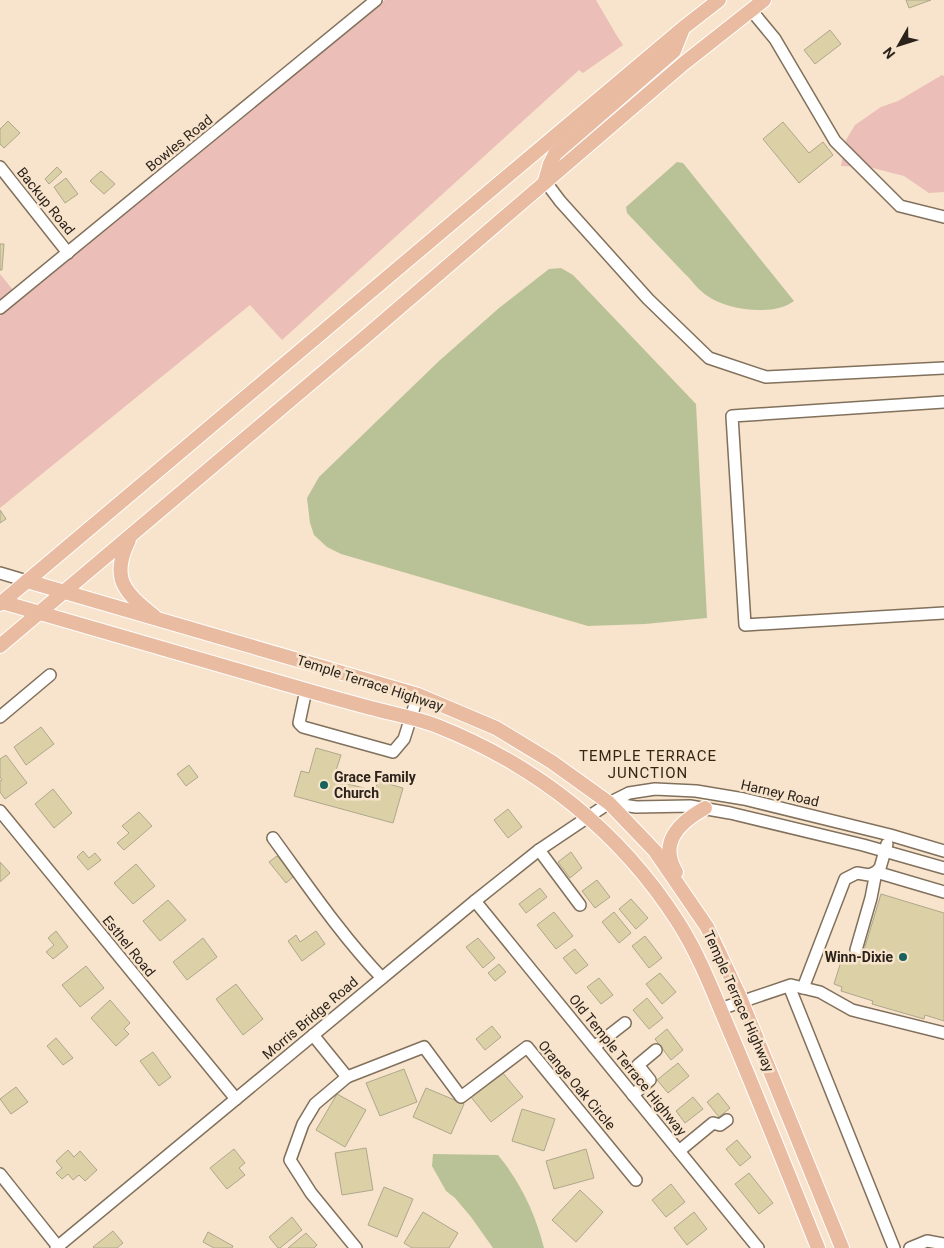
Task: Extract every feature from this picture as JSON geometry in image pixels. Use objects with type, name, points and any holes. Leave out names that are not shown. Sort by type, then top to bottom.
[{"type":"main road","points":[[1,602],[683,28],[719,0]]},
{"type":"main road","points":[[0,646],[364,338],[683,64],[764,0]]},
{"type":"main road","points":[[545,181],[555,154],[674,51],[683,28]]},
{"type":"main road","points":[[131,536],[121,556],[120,570],[123,583],[135,601],[161,620]]},
{"type":"main road","name":"Temple Terrace Highway","points":[[27,581],[418,695],[496,728],[552,762],[609,804],[655,851],[707,927],[742,1002],[842,1248]]},
{"type":"main road","name":"Temple Terrace Highway","points":[[1,602],[434,725],[486,748],[516,764],[553,788],[590,817],[637,864],[680,925],[704,971],[818,1248]]},
{"type":"main road","points":[[705,808],[688,818],[677,829],[669,854],[672,865],[707,927]]},
{"type":"street","name":"Bowles Road","points":[[0,308],[376,0]]},
{"type":"street","points":[[751,10],[775,39],[835,142],[900,206],[944,217]]},
{"type":"street","name":"Backup Road","points":[[0,167],[68,253]]},
{"type":"street","points":[[545,181],[560,201],[648,299],[709,358],[766,377],[944,368]]},
{"type":"street","points":[[944,402],[732,416],[745,625],[944,613]]},
{"type":"street","points":[[0,573],[27,581]]},
{"type":"street","points":[[0,717],[50,675]]},
{"type":"street","points":[[306,690],[300,723],[303,728],[393,752],[404,739],[418,695]]},
{"type":"street","name":"Harney Road","points":[[590,817],[629,793],[656,790],[696,791],[744,799],[890,835],[944,851]]},
{"type":"street","points":[[609,804],[636,807],[690,806],[705,808],[844,840],[944,868]]},
{"type":"street","name":"Esthel Road","points":[[0,811],[236,1099]]},
{"type":"street","name":"Morris Bridge Road","points":[[58,1247],[475,901],[540,850],[590,817]]},
{"type":"street","points":[[803,988],[844,880],[857,873],[869,875],[876,872],[880,868],[890,835]]},
{"type":"street","points":[[273,838],[331,920],[382,978]]},
{"type":"street","points":[[540,850],[580,905]]},
{"type":"street","points":[[876,872],[944,892]]},
{"type":"street","points":[[856,950],[871,898],[876,872]]},
{"type":"street","name":"Old Temple Terrace Highway","points":[[475,901],[758,1248]]},
{"type":"street","points":[[720,1009],[791,985],[820,992],[852,1010],[944,1033]]},
{"type":"street","points":[[789,986],[894,1248]]},
{"type":"street","points":[[594,1047],[625,1023]]},
{"type":"street","points":[[313,1035],[347,1077]]},
{"type":"street","name":"Orange Oak Circle","points":[[356,1248],[311,1193],[290,1160],[304,1124],[315,1104],[347,1077],[424,1047],[462,1096],[527,1047],[636,1180]]},
{"type":"street","points":[[633,1095],[650,1080],[638,1065],[656,1050]]},
{"type":"street","points":[[679,1151],[713,1123],[720,1125],[727,1120]]},
{"type":"street","points":[[0,1174],[58,1247]]},
{"type":"street","points":[[910,1248],[927,1241],[944,1244]]},
{"type":"shaded area","points":[[385,0],[596,0],[623,45],[583,73],[579,70],[282,340],[250,305],[0,508],[0,316]]},
{"type":"shaded area","points":[[942,75],[944,76],[944,192],[929,193],[904,176],[869,167],[841,166],[846,140],[855,125],[881,107],[898,101]]},
{"type":"shaded area","points":[[677,162],[683,163],[794,301],[774,309],[750,310],[725,305],[715,300],[700,290],[627,213],[626,207]]},
{"type":"shaded area","points":[[561,268],[573,275],[696,404],[707,618],[645,624],[588,626],[341,554],[327,547],[314,535],[310,523],[307,498],[319,477],[439,361],[499,308],[549,269]]},
{"type":"shaded area","points":[[0,274],[13,290],[0,301]]},
{"type":"shaded area","points":[[433,1154],[498,1155],[526,1199],[537,1223],[544,1248],[493,1248],[471,1217],[455,1198],[446,1191],[432,1166]]},
{"type":"building","points":[[906,0],[931,0],[909,8]]},
{"type":"building","points":[[830,30],[841,44],[815,64],[804,50]]},
{"type":"building","points":[[8,121],[20,133],[4,148],[0,144],[0,129]]},
{"type":"building","points":[[783,122],[809,153],[823,142],[833,155],[799,183],[763,139]]},
{"type":"building","points":[[57,167],[62,172],[49,184],[45,179]]},
{"type":"building","points":[[101,171],[115,184],[104,194],[90,181]]},
{"type":"building","points":[[66,178],[78,194],[65,203],[54,187]]},
{"type":"building","points":[[0,244],[4,244],[2,270],[0,270]]},
{"type":"building","points":[[0,510],[6,519],[0,523]]},
{"type":"building","points":[[41,727],[54,744],[26,765],[14,747]]},
{"type":"building","name":"Grace Family Church","points":[[316,748],[341,755],[333,780],[375,791],[378,781],[403,788],[393,823],[294,796],[301,771],[309,773]]},
{"type":"building","points":[[6,755],[27,783],[5,799],[0,792],[0,781],[2,780],[0,777],[0,759]]},
{"type":"building","points":[[189,765],[198,777],[186,786],[177,774]]},
{"type":"building","points":[[53,789],[72,813],[54,828],[35,804]]},
{"type":"building","points":[[508,809],[522,827],[508,838],[494,820]]},
{"type":"building","points":[[139,812],[152,826],[124,850],[117,843],[129,833],[122,826]]},
{"type":"building","points":[[83,851],[89,858],[95,853],[101,860],[88,870],[77,857]]},
{"type":"building","points":[[571,852],[582,868],[570,878],[558,862]]},
{"type":"building","points":[[277,856],[294,876],[286,883],[269,862]]},
{"type":"building","points":[[0,862],[10,873],[0,882]]},
{"type":"building","points":[[136,864],[155,886],[133,904],[114,883]]},
{"type":"building","points":[[597,880],[610,897],[595,908],[582,891]]},
{"type":"building","points":[[540,888],[547,897],[526,913],[519,904]]},
{"type":"building","name":"Winn-Dixie","points":[[881,894],[944,913],[944,1021],[925,1015],[924,1019],[872,1004],[873,1001],[841,991],[842,987],[834,984],[843,955],[861,960]]},
{"type":"building","points":[[631,899],[648,918],[636,929],[619,909]]},
{"type":"building","points":[[168,900],[186,920],[160,941],[143,921]]},
{"type":"building","points":[[554,912],[573,936],[556,949],[537,925]]},
{"type":"building","points":[[614,912],[631,933],[619,943],[602,922]]},
{"type":"building","points":[[56,931],[68,947],[53,959],[46,952],[54,945],[48,938]]},
{"type":"building","points":[[316,931],[325,944],[302,961],[288,941],[296,935],[300,942]]},
{"type":"building","points":[[645,936],[662,958],[649,968],[632,946]]},
{"type":"building","points":[[203,938],[217,957],[187,980],[173,962]]},
{"type":"building","points":[[478,938],[495,958],[483,968],[466,947]]},
{"type":"building","points":[[575,949],[588,965],[576,974],[563,958]]},
{"type":"building","points":[[499,964],[506,972],[495,981],[488,973]]},
{"type":"building","points":[[86,966],[104,988],[80,1007],[62,985]]},
{"type":"building","points":[[660,973],[676,992],[662,1004],[646,984]]},
{"type":"building","points":[[599,978],[613,995],[601,1004],[587,987]]},
{"type":"building","points":[[236,984],[263,1019],[243,1035],[216,999]]},
{"type":"building","points":[[647,998],[663,1018],[649,1029],[633,1010]]},
{"type":"building","points":[[110,1000],[130,1023],[124,1029],[129,1034],[116,1046],[91,1018]]},
{"type":"building","points":[[492,1026],[501,1037],[485,1050],[476,1039]]},
{"type":"building","points":[[667,1029],[683,1050],[671,1060],[655,1039]]},
{"type":"building","points":[[56,1038],[73,1058],[63,1065],[47,1046]]},
{"type":"building","points":[[153,1052],[171,1077],[159,1086],[140,1061]]},
{"type":"building","points":[[678,1063],[689,1076],[668,1093],[657,1080]]},
{"type":"building","points":[[404,1069],[417,1102],[380,1116],[366,1083]]},
{"type":"building","points":[[502,1072],[523,1097],[491,1122],[471,1097]]},
{"type":"building","points":[[16,1087],[28,1102],[11,1114],[0,1099]]},
{"type":"building","points":[[426,1088],[464,1104],[451,1134],[413,1117]]},
{"type":"building","points":[[718,1093],[730,1108],[719,1117],[707,1102]]},
{"type":"building","points":[[337,1094],[366,1110],[345,1147],[316,1130]]},
{"type":"building","points":[[693,1097],[703,1109],[685,1123],[676,1111]]},
{"type":"building","points":[[522,1109],[555,1119],[544,1151],[512,1141]]},
{"type":"building","points":[[737,1140],[751,1157],[740,1166],[726,1149]]},
{"type":"building","points":[[366,1148],[373,1190],[342,1195],[335,1153]]},
{"type":"building","points":[[234,1149],[245,1163],[239,1168],[245,1175],[227,1189],[210,1168]]},
{"type":"building","points":[[586,1149],[594,1178],[554,1189],[546,1161]]},
{"type":"building","points":[[68,1150],[74,1157],[80,1151],[97,1170],[85,1181],[79,1175],[73,1180],[68,1174],[62,1179],[56,1173],[62,1168],[56,1161]]},
{"type":"building","points":[[749,1173],[773,1203],[759,1214],[735,1184]]},
{"type":"building","points":[[671,1184],[685,1202],[666,1217],[652,1200]]},
{"type":"building","points":[[384,1187],[413,1199],[397,1237],[368,1225]]},
{"type":"building","points":[[580,1190],[603,1212],[576,1242],[552,1220]]},
{"type":"building","points":[[423,1212],[458,1233],[449,1248],[412,1248],[404,1243]]},
{"type":"building","points":[[694,1212],[707,1229],[687,1245],[674,1228]]},
{"type":"building","points":[[292,1217],[302,1230],[278,1248],[269,1237]]},
{"type":"building","points":[[113,1231],[123,1243],[117,1248],[93,1247]]},
{"type":"building","points":[[208,1232],[233,1246],[232,1248],[214,1248],[203,1242]]},
{"type":"building","points":[[306,1233],[317,1245],[314,1248],[288,1248]]},
{"type":"place","name":"Grace Family Church","points":[[324,785]]},
{"type":"place","name":"Winn-Dixie","points":[[903,957]]},
{"type":"district","name":"TEMPLE TERRACE JUNCTION","points":[[648,764]]}]
